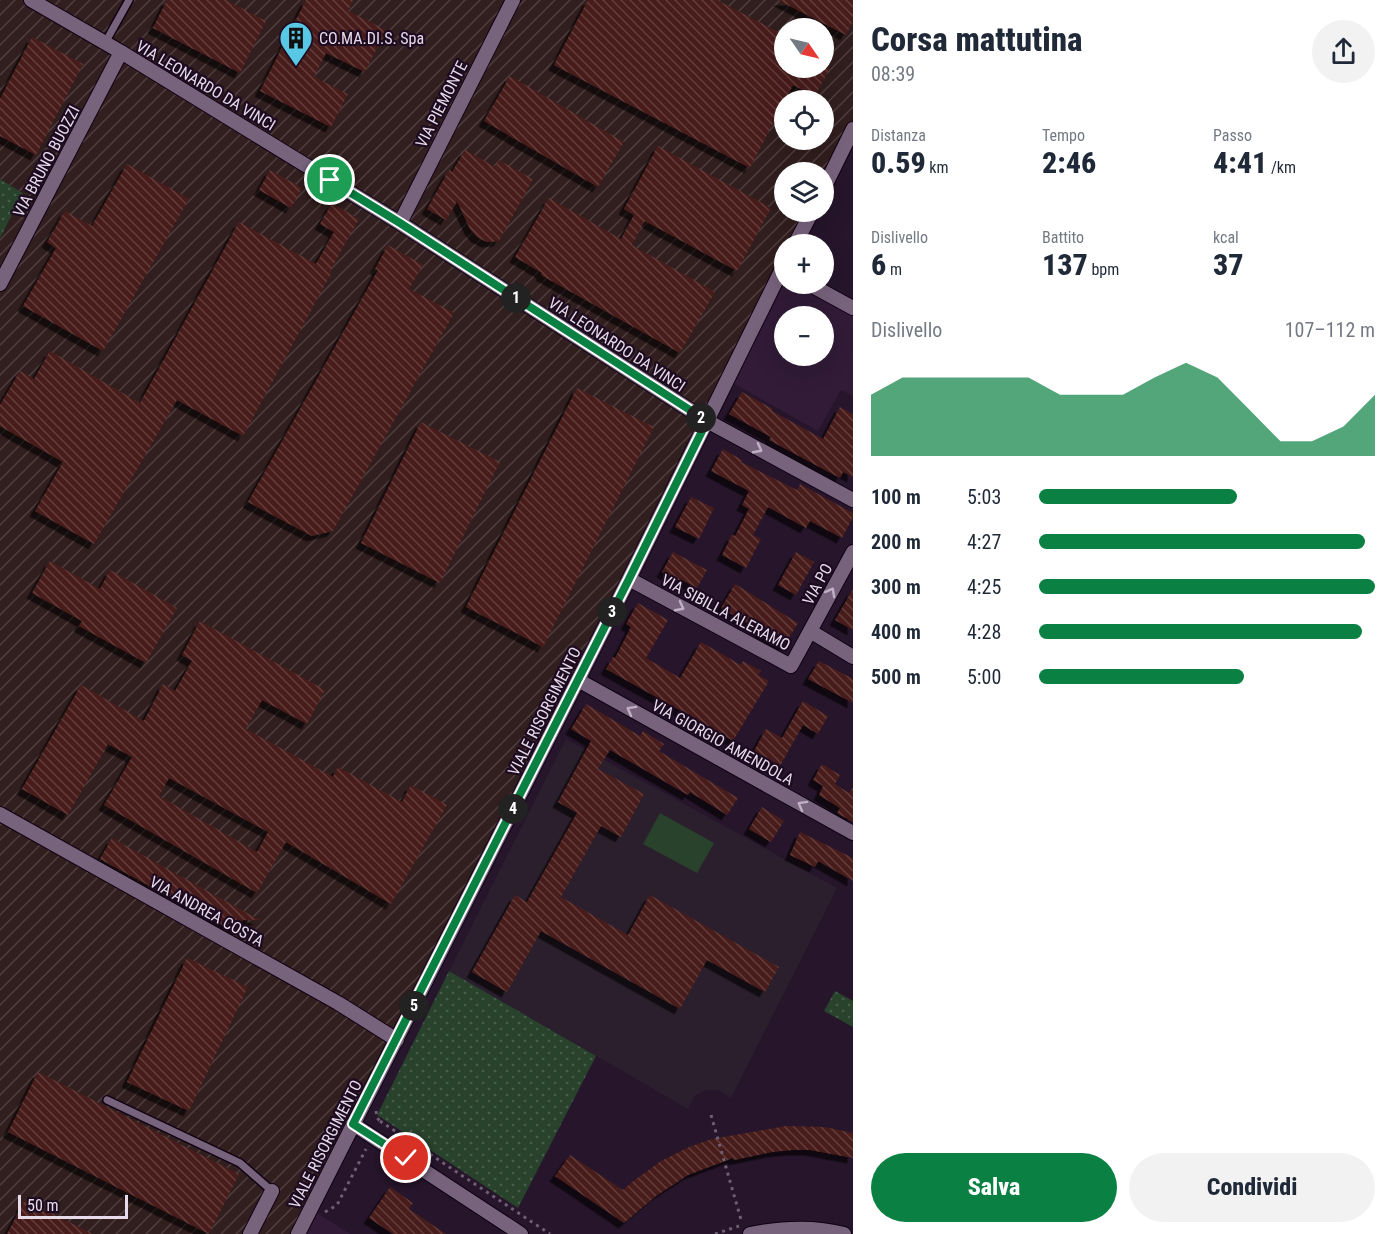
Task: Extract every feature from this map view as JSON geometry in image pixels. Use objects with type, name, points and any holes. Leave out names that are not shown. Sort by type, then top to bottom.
[{"type":"street","name":"VIA LEONARDO DA VINCI","points":[[31,0],[122,52],[400,223],[707,421],[853,500]]},
{"type":"street","name":"VIA PIEMONTE","points":[[400,223],[513,0]]},
{"type":"street","name":"VIA BRUNO BUOZZI","points":[[0,285],[122,52]]},
{"type":"street","points":[[834,168],[853,129]]},
{"type":"street","name":"VIALE RISORGIMENTO","points":[[298,1234],[774,288]]},
{"type":"street","points":[[827,294],[853,308]]},
{"type":"street","name":"VIA PO","points":[[810,631],[853,552]]},
{"type":"street","name":"VIA SIBILLA ALERAMO","points":[[629,579],[792,666],[810,631],[853,657]]},
{"type":"street","name":"VIA GIORGIO AMENDOLA","points":[[578,680],[853,833]]},
{"type":"street","name":"VIA ANDREA COSTA","points":[[0,814],[338,1003],[397,1040]]},
{"type":"street","points":[[353,1124],[521,1234]]},
{"type":"street","points":[[250,1234],[272,1191]]},
{"type":"street","points":[[747,1229],[823,1230],[844,1234]]},
{"type":"lane","points":[[105,43],[129,0]]},
{"type":"lane","points":[[107,1100],[240,1163],[272,1191]]},
{"type":"path","points":[[711,1115],[747,1229]]},
{"type":"path","points":[[380,1121],[550,1234]]},
{"type":"shaded area","points":[[0,0],[853,0],[853,119],[832,162],[774,162],[774,222],[802,222],[795,234],[774,234],[774,275],[294,1234],[0,1234],[0,238],[23,193],[0,179]]},
{"type":"shaded area","points":[[774,293],[821,294],[853,312],[853,396],[841,390],[818,431],[729,381]]},
{"type":"shaded area","points":[[566,739],[837,888],[731,1098],[718,1090],[706,1090],[694,1097],[688,1109],[449,971]]},
{"type":"shaded area","points":[[311,1209],[350,1234],[298,1234]]},
{"type":"green space","points":[[0,179],[23,193],[0,238]]},
{"type":"green space","points":[[660,813],[714,843],[697,873],[643,844]]},
{"type":"green space","points":[[449,971],[596,1056],[518,1208],[377,1115]]},
{"type":"green space","points":[[835,991],[853,1001],[853,1027],[824,1011]]},
{"type":"building","points":[[167,0],[226,0],[266,21],[240,73],[153,28]]},
{"type":"building","name":"CO.MA.DI.S. Spa","points":[[306,0],[353,0],[348,11],[386,30],[365,72],[326,53],[314,77],[348,94],[331,127],[260,91]]},
{"type":"building","points":[[588,0],[717,0],[774,30],[774,78],[825,78],[818,90],[803,90],[793,85],[790,90],[774,90],[774,122],[750,168],[554,65]]},
{"type":"building","points":[[778,0],[853,0],[853,21],[846,35],[834,29],[834,18],[813,18]]},
{"type":"building","points":[[32,37],[83,64],[36,155],[0,136],[0,99]]},
{"type":"building","points":[[510,76],[624,142],[598,187],[484,121]]},
{"type":"building","points":[[658,146],[771,208],[737,271],[645,221],[632,245],[715,292],[680,353],[541,275],[542,273],[515,257],[549,198],[621,239],[634,215],[624,209]]},
{"type":"building","points":[[465,150],[495,167],[499,160],[533,179],[499,241],[487,242],[477,237],[470,229],[457,201],[446,220],[427,209],[449,170],[452,172]]},
{"type":"building","points":[[127,164],[189,199],[103,351],[23,306],[56,248],[47,242],[65,211],[92,226]]},
{"type":"building","points":[[270,170],[302,188],[291,208],[259,190]]},
{"type":"building","points":[[332,203],[359,219],[243,436],[177,400],[94,544],[35,511],[63,462],[0,426],[0,405],[20,371],[34,379],[50,351],[140,403],[239,222],[316,264],[334,232],[320,224]]},
{"type":"building","points":[[388,245],[423,265],[409,289],[454,313],[333,531],[312,536],[248,502],[378,270],[375,269]]},
{"type":"building","points":[[577,388],[654,427],[543,647],[466,607]]},
{"type":"building","points":[[742,392],[823,439],[840,407],[853,414],[853,477],[843,472],[840,478],[769,440],[771,437],[729,414]]},
{"type":"building","points":[[421,422],[500,462],[440,583],[361,543]]},
{"type":"building","points":[[723,449],[742,460],[741,462],[797,490],[800,484],[853,513],[842,538],[810,521],[806,528],[768,507],[753,535],[761,539],[746,568],[722,555],[749,509],[742,505],[749,491],[711,471]]},
{"type":"building","points":[[691,497],[714,508],[699,539],[675,527]]},
{"type":"building","points":[[673,552],[707,570],[697,588],[662,572]]},
{"type":"building","points":[[796,552],[814,562],[796,595],[778,585]]},
{"type":"building","points":[[50,561],[100,589],[110,570],[177,608],[146,663],[79,626],[82,621],[32,593]]},
{"type":"building","points":[[735,584],[798,623],[784,646],[721,608]]},
{"type":"building","points":[[853,589],[853,630],[835,620]]},
{"type":"building","points":[[638,603],[668,620],[646,658],[680,678],[701,642],[741,665],[743,661],[761,671],[758,675],[769,681],[733,741],[606,669],[613,657],[615,658],[631,627],[626,624]]},
{"type":"building","points":[[200,621],[325,690],[307,724],[262,700],[246,729],[333,777],[338,767],[402,802],[411,785],[447,805],[391,904],[286,842],[257,893],[104,805],[132,757],[108,744],[68,815],[22,789],[81,685],[144,721],[163,684],[175,691],[192,661],[182,655]],"holes":[[[169,778],[268,832],[257,852],[159,796]]]},
{"type":"building","points":[[819,661],[853,679],[853,703],[808,679]]},
{"type":"building","points":[[803,701],[828,716],[818,734],[803,725],[780,766],[754,751],[766,729],[782,738]]},
{"type":"building","points":[[586,704],[640,736],[643,731],[664,744],[659,751],[738,798],[727,815],[690,792],[688,795],[610,750],[598,769],[644,794],[621,837],[601,826],[561,897],[628,935],[650,895],[779,967],[765,992],[707,960],[680,1009],[541,931],[507,992],[472,972],[515,895],[527,902],[577,813],[558,802],[591,741],[571,729]]},
{"type":"building","points":[[822,764],[840,775],[835,784],[849,793],[853,787],[853,822],[837,813],[840,808],[819,795],[823,786],[813,780]]},
{"type":"building","points":[[762,807],[784,821],[771,842],[749,829]]},
{"type":"building","points":[[800,832],[853,858],[853,881],[818,861],[815,867],[790,855]]},
{"type":"building","points":[[112,838],[260,920],[243,920],[236,933],[100,859]]},
{"type":"building","points":[[187,958],[248,987],[189,1111],[127,1082]]},
{"type":"building","points":[[38,1072],[239,1174],[209,1234],[8,1132]]},
{"type":"building","points":[[786,1126],[825,1127],[853,1133],[853,1158],[810,1150],[792,1150],[734,1160],[733,1158],[688,1175],[656,1196],[624,1223],[555,1176],[570,1155],[623,1190],[661,1161],[689,1147],[712,1139]]},
{"type":"building","points":[[390,1187],[413,1203],[409,1209],[446,1234],[393,1234],[369,1218]]},
{"type":"building","points":[[25,1200],[93,1234],[7,1234]]},
{"type":"place","name":"CO.MA.DI.S. Spa","points":[[296,67]]},
{"type":"route","points":[[330,180],[707,421],[353,1124],[406,1158]]}]
